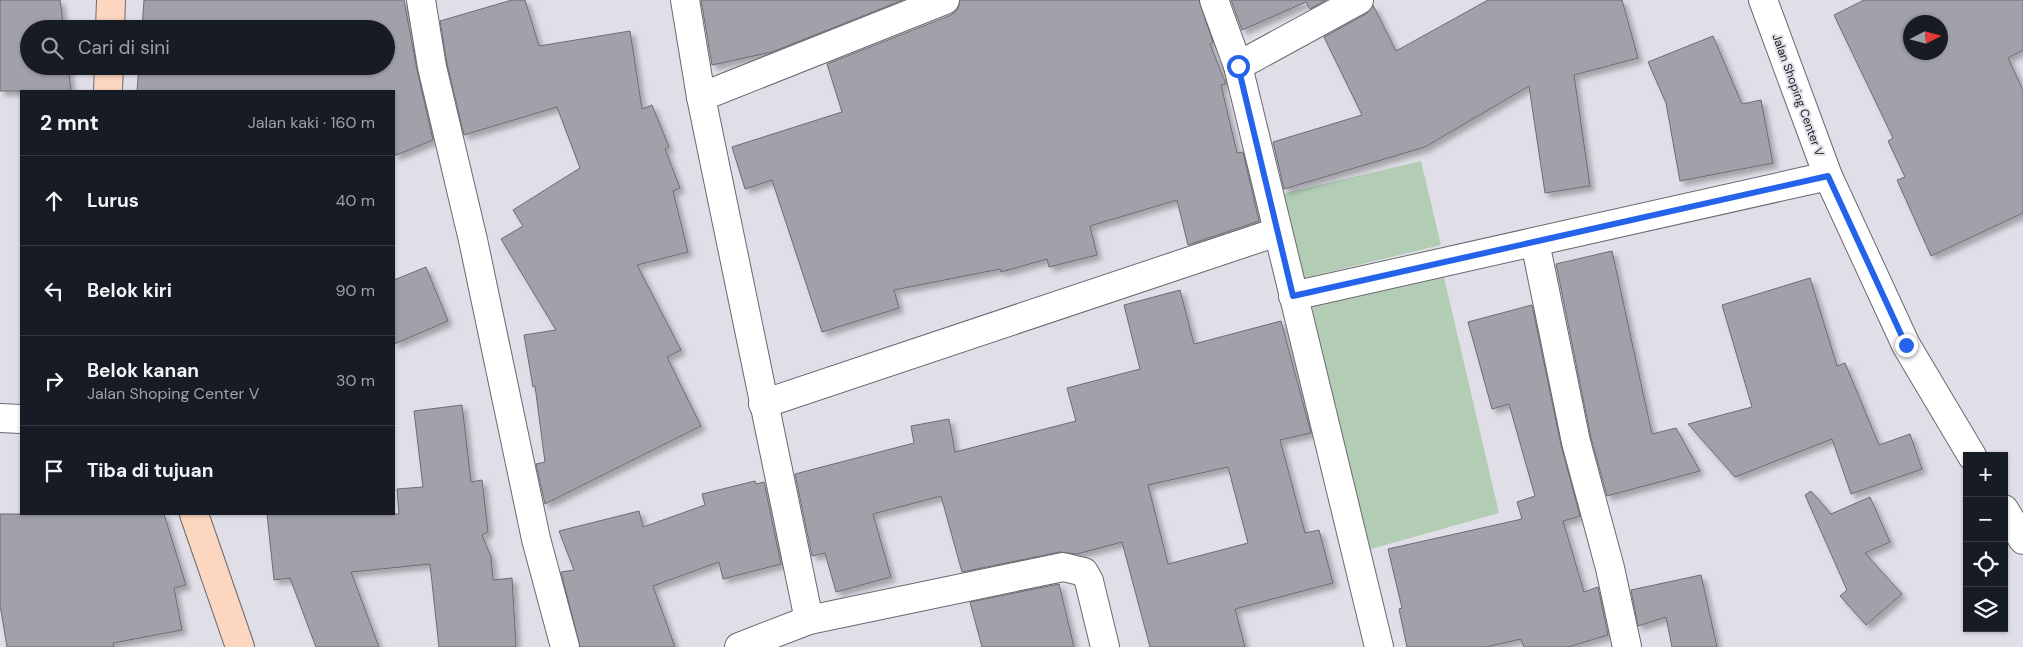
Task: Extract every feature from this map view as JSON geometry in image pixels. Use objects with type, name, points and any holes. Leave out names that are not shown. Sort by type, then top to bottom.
[{"type":"street","points":[[110,20],[111,0]]},
{"type":"street","points":[[421,0],[432,67],[472,240],[536,539],[564,647]]},
{"type":"street","points":[[685,0],[701,97],[809,620]]},
{"type":"street","points":[[1214,0],[1238,66],[1379,647]]},
{"type":"street","points":[[1238,66],[1358,0]]},
{"type":"street","name":"Jalan Shoping Center V","points":[[1763,0],[1828,176],[1906,345],[1970,452]]},
{"type":"street","points":[[701,97],[930,3]]},
{"type":"street","points":[[108,90],[109,75]]},
{"type":"street","points":[[1293,296],[1828,176]]},
{"type":"street","points":[[763,404],[1277,232]]},
{"type":"street","points":[[1535,242],[1576,442],[1610,568],[1627,647]]},
{"type":"street","points":[[0,418],[20,419]]},
{"type":"street","points":[[194,515],[240,647]]},
{"type":"street","points":[[2008,516],[2023,540]]},
{"type":"street","points":[[739,647],[809,620],[1063,567],[1084,572],[1089,581],[1105,647]]},
{"type":"green space","points":[[1421,161],[1441,245],[1300,279],[1281,194]]},
{"type":"green space","points":[[1443,273],[1499,513],[1364,551],[1340,446],[1312,305]]},
{"type":"building","points":[[0,0],[60,0],[63,20],[20,20],[20,75],[69,75],[71,90],[0,91]]},
{"type":"building","points":[[144,0],[404,0],[433,140],[395,156],[395,90],[137,90],[138,75],[395,75],[395,20],[143,20]]},
{"type":"building","points":[[512,0],[525,0],[539,46],[630,31],[642,109],[652,105],[669,147],[665,149],[680,188],[673,191],[688,252],[637,265],[681,350],[667,357],[701,426],[545,504],[536,464],[545,462],[535,386],[533,387],[524,335],[556,330],[501,239],[523,226],[513,210],[580,168],[557,107],[464,135],[447,64],[440,21]]},
{"type":"building","points":[[701,0],[903,0],[772,52],[712,65]]},
{"type":"building","points":[[960,0],[1199,0],[1213,42],[1210,44],[1226,84],[1221,85],[1237,153],[1243,152],[1259,221],[1188,245],[1177,200],[1090,226],[1097,255],[1049,267],[1047,259],[1001,272],[1000,269],[894,290],[899,308],[822,332],[772,180],[745,189],[732,147],[842,112],[827,64],[951,15],[958,9]]},
{"type":"building","points":[[1231,0],[1326,0],[1310,9],[1306,2],[1242,30]]},
{"type":"building","points":[[1488,0],[1622,0],[1638,58],[1574,75],[1590,186],[1545,193],[1529,86],[1425,147],[1284,189],[1273,142],[1362,115],[1324,37],[1366,14],[1373,5],[1396,51]]},
{"type":"building","points":[[1864,0],[2023,0],[2023,50],[2008,58],[2023,90],[2023,213],[1931,256],[1897,180],[1905,177],[1888,141],[1893,138],[1834,15]]},
{"type":"building","points":[[1713,36],[1742,104],[1761,100],[1773,163],[1680,181],[1666,103],[1648,62]]},
{"type":"building","points":[[1612,251],[1652,434],[1676,428],[1700,471],[1607,496],[1591,438],[1556,264]]},
{"type":"building","points":[[426,267],[448,321],[395,344],[395,280]]},
{"type":"building","points":[[1810,278],[1837,366],[1845,363],[1879,445],[1910,434],[1922,469],[1851,494],[1832,439],[1735,477],[1688,424],[1752,407],[1722,305]]},
{"type":"building","points":[[1180,290],[1194,344],[1281,321],[1311,433],[1280,440],[1305,533],[1319,530],[1333,583],[1235,609],[1245,647],[1150,647],[1122,542],[1077,554],[1060,552],[962,572],[941,496],[873,514],[891,577],[836,592],[825,553],[812,556],[795,474],[914,443],[911,426],[949,419],[955,452],[1076,421],[1067,388],[1140,369],[1124,305]],"holes":[[[1228,467],[1248,543],[1168,564],[1148,485]]]},
{"type":"building","points":[[1532,305],[1561,445],[1580,516],[1563,521],[1584,592],[1598,587],[1608,635],[1568,647],[1524,647],[1521,639],[1486,647],[1407,647],[1399,609],[1402,608],[1388,549],[1522,519],[1517,502],[1535,496],[1509,404],[1492,409],[1468,322]]},
{"type":"building","points":[[462,405],[471,482],[482,480],[488,532],[482,535],[491,557],[493,580],[512,578],[516,647],[439,647],[430,564],[351,572],[379,647],[316,647],[290,578],[274,580],[267,515],[395,515],[399,514],[397,489],[423,487],[414,411]]},
{"type":"building","points":[[755,481],[756,484],[764,482],[781,564],[723,579],[719,562],[653,586],[675,647],[580,647],[561,572],[574,570],[559,531],[639,511],[643,527],[705,505],[702,494]]},
{"type":"building","points":[[1811,491],[1831,514],[1870,497],[1890,542],[1865,553],[1902,594],[1866,625],[1840,596],[1847,590],[1805,495]]},
{"type":"building","points":[[0,514],[164,515],[186,585],[174,588],[182,630],[113,643],[114,647],[7,647],[0,605]]},
{"type":"building","points":[[1701,575],[1717,647],[1672,647],[1666,617],[1638,626],[1631,590]]},
{"type":"building","points":[[1059,584],[1074,647],[982,647],[970,602]]},
{"type":"route","points":[[1238,66],[1293,296],[1828,176],[1906,345]]}]
